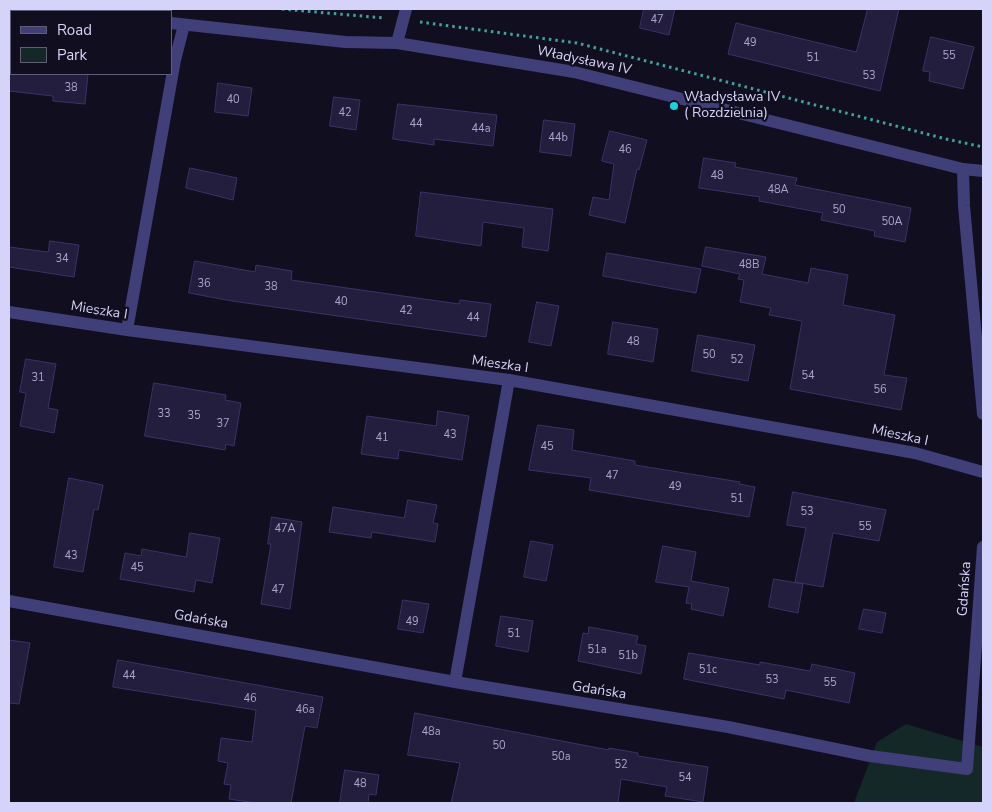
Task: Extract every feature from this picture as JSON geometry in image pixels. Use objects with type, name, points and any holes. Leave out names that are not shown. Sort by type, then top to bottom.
[{"type":"street","points":[[397,43],[406,9]]},
{"type":"street","points":[[127,330],[175,60],[177,24]]},
{"type":"street","name":"Władysława IV","points":[[177,24],[345,42],[397,43],[574,72],[963,169],[983,171]]},
{"type":"street","points":[[963,169],[964,206],[983,414]]},
{"type":"street","name":"Mieszka I","points":[[9,312],[127,330],[509,380],[915,453],[983,472]]},
{"type":"street","points":[[455,682],[509,380]]},
{"type":"street","name":"Gdańska","points":[[9,601],[455,682],[728,727],[870,756],[966,769],[983,547]]},
{"type":"green space","points":[[906,724],[983,747],[983,803],[854,803],[877,742]]},
{"type":"building","points":[[644,9],[675,9],[669,35],[640,28]]},
{"type":"building","points":[[868,9],[899,9],[880,91],[728,54],[736,23],[856,52]]},
{"type":"building","points":[[931,37],[974,47],[963,89],[929,81],[930,72],[923,71]]},
{"type":"building","points":[[9,74],[88,75],[85,104],[53,101],[53,96],[9,91]]},
{"type":"building","points":[[218,83],[252,88],[248,116],[215,112]]},
{"type":"building","points":[[334,97],[360,100],[356,130],[330,126]]},
{"type":"building","points":[[398,104],[497,115],[493,146],[434,139],[434,145],[393,139]]},
{"type":"building","points":[[544,120],[575,124],[571,156],[540,152]]},
{"type":"building","points":[[610,131],[647,140],[639,170],[637,169],[625,223],[589,215],[593,197],[609,200],[614,164],[602,161]]},
{"type":"building","points":[[704,158],[736,163],[735,167],[797,178],[795,185],[911,208],[905,242],[874,236],[875,231],[821,220],[823,213],[759,201],[760,197],[699,188]]},
{"type":"building","points":[[190,168],[237,178],[233,200],[186,188]]},
{"type":"building","points":[[421,192],[553,209],[548,251],[522,247],[524,228],[483,222],[481,246],[416,236]]},
{"type":"building","points":[[50,241],[79,245],[74,277],[9,267],[9,247],[48,252]]},
{"type":"building","points":[[706,247],[766,257],[762,274],[808,283],[811,268],[848,275],[843,305],[895,315],[884,375],[907,378],[901,410],[790,389],[802,321],[769,315],[771,308],[740,302],[744,280],[738,279],[740,274],[702,266]]},
{"type":"building","points":[[607,253],[701,269],[696,293],[603,276]]},
{"type":"building","points":[[195,261],[255,272],[256,265],[292,271],[291,280],[459,304],[460,300],[491,304],[486,337],[232,301],[189,293]]},
{"type":"building","points":[[537,302],[559,306],[551,346],[529,342]]},
{"type":"building","points":[[613,322],[658,329],[653,362],[608,354]]},
{"type":"building","points":[[698,335],[755,345],[748,381],[692,371]]},
{"type":"building","points":[[26,359],[56,364],[48,408],[58,410],[54,433],[20,426],[26,393],[20,392]]},
{"type":"building","points":[[154,383],[226,395],[225,400],[241,403],[234,446],[226,444],[225,450],[145,436]]},
{"type":"building","points":[[438,411],[469,416],[462,460],[399,450],[398,459],[361,454],[367,416],[436,426]]},
{"type":"building","points":[[538,425],[574,430],[572,450],[635,461],[635,465],[740,482],[739,484],[755,487],[749,517],[589,490],[591,478],[529,470]]},
{"type":"building","points":[[69,478],[103,485],[98,510],[94,509],[83,572],[54,567]]},
{"type":"building","points":[[793,492],[886,510],[879,541],[833,533],[823,587],[795,582],[806,528],[787,525]]},
{"type":"building","points":[[408,500],[437,505],[433,523],[438,524],[435,542],[372,532],[371,538],[329,532],[333,507],[404,518]]},
{"type":"building","points":[[272,517],[302,522],[290,609],[261,604],[271,544],[268,544]]},
{"type":"building","points":[[190,533],[220,538],[212,583],[196,580],[194,592],[120,579],[125,553],[141,556],[142,549],[186,557]]},
{"type":"building","points":[[531,541],[553,545],[546,581],[524,577]]},
{"type":"building","points":[[663,546],[696,552],[691,581],[729,588],[723,616],[691,609],[692,604],[686,603],[689,587],[656,582]]},
{"type":"building","points":[[774,579],[803,584],[798,613],[769,607]]},
{"type":"building","points":[[403,600],[429,604],[423,633],[398,629]]},
{"type":"building","points":[[864,609],[886,613],[882,633],[859,629]]},
{"type":"building","points":[[501,616],[533,621],[528,652],[496,646]]},
{"type":"building","points":[[589,627],[638,636],[636,644],[646,646],[641,674],[578,661],[583,633],[588,634]]},
{"type":"building","points":[[9,640],[30,643],[19,704],[9,703]]},
{"type":"building","points":[[689,653],[760,665],[760,662],[810,671],[812,664],[855,673],[849,703],[786,690],[784,699],[684,679]]},
{"type":"building","points":[[118,660],[323,697],[317,728],[305,726],[291,803],[256,803],[229,799],[231,785],[224,784],[228,763],[218,761],[221,738],[252,742],[256,710],[113,687]]},
{"type":"building","points":[[415,713],[609,750],[609,748],[638,753],[638,756],[708,767],[703,802],[665,796],[667,787],[621,779],[618,803],[451,803],[460,763],[408,755]]},
{"type":"building","points":[[345,770],[379,775],[376,795],[369,794],[368,803],[340,803]]},
{"type":"place","name":"Władysława IV ( Rozdzielnia)","points":[[674,106]]}]
